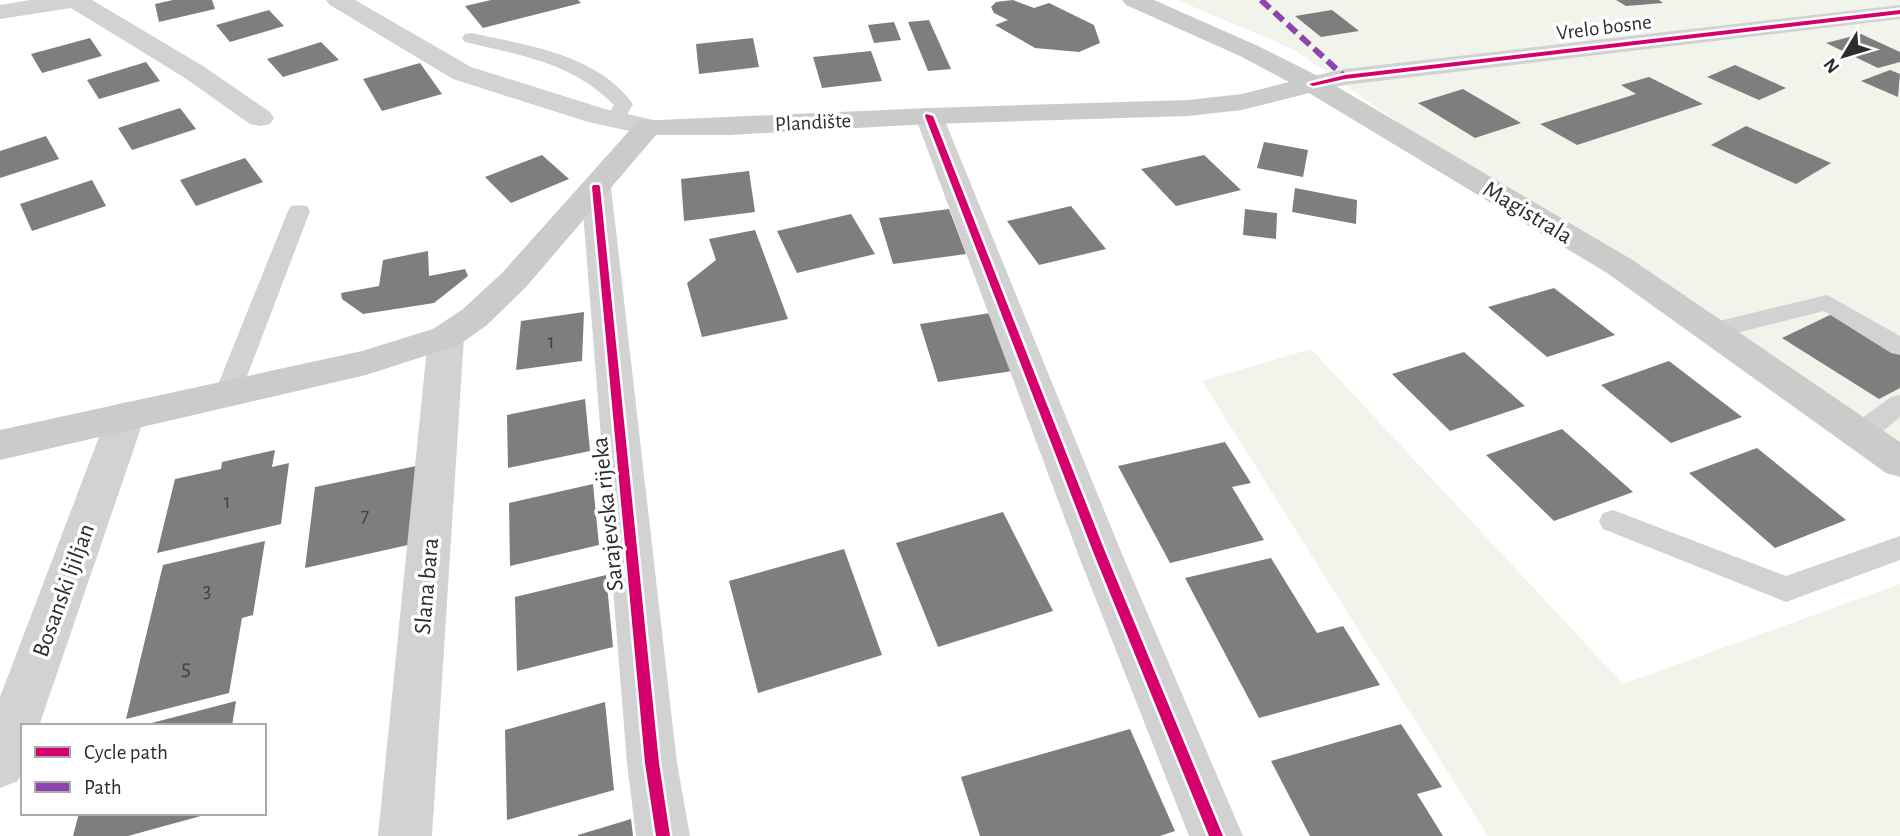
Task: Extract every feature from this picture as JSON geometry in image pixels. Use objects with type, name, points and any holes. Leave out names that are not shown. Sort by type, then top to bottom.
[{"type":"main road","name":"Magistrala","points":[[1134,0],[1248,51],[1312,84],[1619,267],[1900,462]]},
{"type":"main road","name":"Plandište","points":[[631,124],[729,127],[929,116],[1188,108],[1242,102],[1312,84]]},
{"type":"main road","points":[[0,445],[366,363],[407,352],[446,337],[475,317],[514,280],[596,187],[631,124]]},
{"type":"street","points":[[0,12],[75,0],[194,72],[260,118]]},
{"type":"street","name":"Plandište","points":[[338,0],[462,73],[631,124]]},
{"type":"street","name":"Vrelo bosne","points":[[1312,84],[1345,77],[1900,12]]},
{"type":"street","points":[[929,116],[1100,554],[1216,836]]},
{"type":"street","name":"Sarajevska rijeka","points":[[596,187],[652,763],[663,836]]},
{"type":"street","name":"Slana bara","points":[[405,836],[446,337]]},
{"type":"street","name":"Bosanski ljiljan","points":[[0,764],[126,416]]},
{"type":"lane","points":[[471,38],[550,57],[586,71],[611,88],[624,104],[631,124]]},
{"type":"lane","points":[[228,392],[299,211]]},
{"type":"lane","points":[[1712,331],[1827,303],[1900,347]]},
{"type":"lane","points":[[1859,434],[1900,404]]},
{"type":"lane","points":[[1613,521],[1787,589],[1900,548]]},
{"type":"shaded area","points":[[1177,0],[1900,0],[1900,476],[1295,50]]},
{"type":"shaded area","points":[[1311,349],[1623,684],[1900,584],[1900,836],[1488,836],[1202,381]]},
{"type":"building","points":[[173,0],[212,0],[215,9],[159,22],[155,4]]},
{"type":"building","points":[[491,0],[578,0],[581,3],[483,28],[465,6]]},
{"type":"building","points":[[1013,0],[1034,8],[1049,3],[1094,25],[1100,43],[1079,52],[1035,48],[995,25],[1008,20],[994,13],[991,7],[996,2]]},
{"type":"building","points":[[1616,0],[1659,0],[1663,3],[1626,6]]},
{"type":"building","points":[[269,10],[284,26],[230,42],[216,25]]},
{"type":"building","points":[[1332,10],[1359,31],[1321,37],[1295,16]]},
{"type":"building","points":[[929,20],[951,69],[928,71],[908,22]]},
{"type":"building","points":[[894,22],[901,40],[874,43],[868,25]]},
{"type":"building","points":[[1861,34],[1900,52],[1900,62],[1878,68],[1826,43]]},
{"type":"building","points":[[90,38],[102,56],[42,73],[31,54]]},
{"type":"building","points":[[753,38],[759,67],[699,74],[696,44]]},
{"type":"building","points":[[321,42],[339,60],[283,77],[267,59]]},
{"type":"building","points":[[871,51],[882,81],[822,88],[813,57]]},
{"type":"building","points":[[146,62],[160,81],[99,99],[87,80]]},
{"type":"building","points":[[420,63],[442,94],[382,111],[363,79]]},
{"type":"building","points":[[1735,65],[1786,88],[1759,100],[1707,77]]},
{"type":"building","points":[[1890,70],[1900,74],[1898,97],[1861,81]]},
{"type":"building","points":[[1649,77],[1703,104],[1577,145],[1540,124],[1636,94],[1621,85]]},
{"type":"building","points":[[1463,89],[1521,123],[1475,138],[1418,103]]},
{"type":"building","points":[[180,108],[196,129],[132,150],[118,128]]},
{"type":"building","points":[[1746,126],[1831,163],[1796,184],[1711,145]]},
{"type":"building","points":[[46,136],[59,159],[0,178],[0,151]]},
{"type":"building","points":[[1264,142],[1308,150],[1303,177],[1257,168]]},
{"type":"building","points":[[542,155],[569,179],[511,203],[485,177]]},
{"type":"building","points":[[1204,155],[1241,190],[1176,206],[1141,169]]},
{"type":"building","points":[[245,158],[263,182],[196,206],[180,180]]},
{"type":"building","points":[[749,171],[755,212],[684,221],[681,179]]},
{"type":"building","points":[[92,180],[106,206],[32,231],[20,204]]},
{"type":"building","points":[[1295,188],[1357,200],[1356,224],[1292,212]]},
{"type":"building","points":[[1071,206],[1106,249],[1039,265],[1007,221]]},
{"type":"building","points":[[949,209],[966,254],[893,264],[879,218]]},
{"type":"building","points":[[1245,209],[1277,213],[1276,239],[1243,235]]},
{"type":"building","points":[[851,214],[875,254],[797,273],[777,231]]},
{"type":"building","points":[[755,230],[788,319],[702,337],[687,283],[716,260],[709,239]]},
{"type":"building","points":[[428,251],[429,276],[465,269],[468,276],[434,303],[363,314],[342,299],[341,293],[379,286],[383,260]]},
{"type":"building","points":[[1554,288],[1615,335],[1547,357],[1488,307]]},
{"type":"building","points":[[584,312],[582,361],[516,370],[521,321]]},
{"type":"building","points":[[997,312],[1020,370],[938,382],[920,324]]},
{"type":"building","points":[[1832,314],[1900,354],[1900,388],[1879,399],[1782,338]]},
{"type":"building","points":[[1464,352],[1525,406],[1450,431],[1392,374]]},
{"type":"building","points":[[1669,361],[1742,417],[1671,443],[1601,385]]},
{"type":"building","points":[[585,399],[590,451],[508,468],[507,415]]},
{"type":"building","points":[[1562,429],[1633,492],[1554,521],[1486,455]]},
{"type":"building","points":[[1225,442],[1251,483],[1232,487],[1264,540],[1170,563],[1118,466]]},
{"type":"building","points":[[1757,448],[1846,520],[1775,548],[1689,473]]},
{"type":"building","points":[[275,450],[272,467],[289,463],[281,524],[157,553],[175,479],[221,469],[222,462]]},
{"type":"building","points":[[421,465],[417,543],[305,568],[315,487]]},
{"type":"building","points":[[593,484],[599,545],[510,566],[509,503]]},
{"type":"building","points":[[1003,512],[1053,611],[938,647],[896,543]]},
{"type":"building","points":[[265,541],[253,615],[242,618],[229,693],[126,719],[163,565]]},
{"type":"building","points":[[844,549],[882,655],[758,693],[729,581]]},
{"type":"building","points":[[1271,558],[1317,633],[1343,626],[1380,685],[1259,718],[1185,578]]},
{"type":"building","points":[[606,575],[613,647],[517,671],[515,597]]},
{"type":"building","points":[[236,701],[232,724],[148,724]]},
{"type":"building","points":[[605,702],[614,790],[507,820],[505,730]]},
{"type":"building","points":[[1401,724],[1442,787],[1417,794],[1443,836],[1310,836],[1271,761]]},
{"type":"building","points":[[1130,729],[1175,831],[1160,836],[980,836],[961,777]]},
{"type":"building","points":[[78,815],[204,815],[128,836],[73,836]]},
{"type":"building","points":[[631,819],[633,836],[578,836],[578,835]]},
{"type":"marked path","points":[[1261,0],[1345,77]]},
{"type":"cycle path","points":[[1313,84],[1345,77],[1900,12]]},
{"type":"cycle path","points":[[929,116],[1100,554],[1216,836]]},
{"type":"cycle path","points":[[596,187],[652,763],[663,836]]}]
